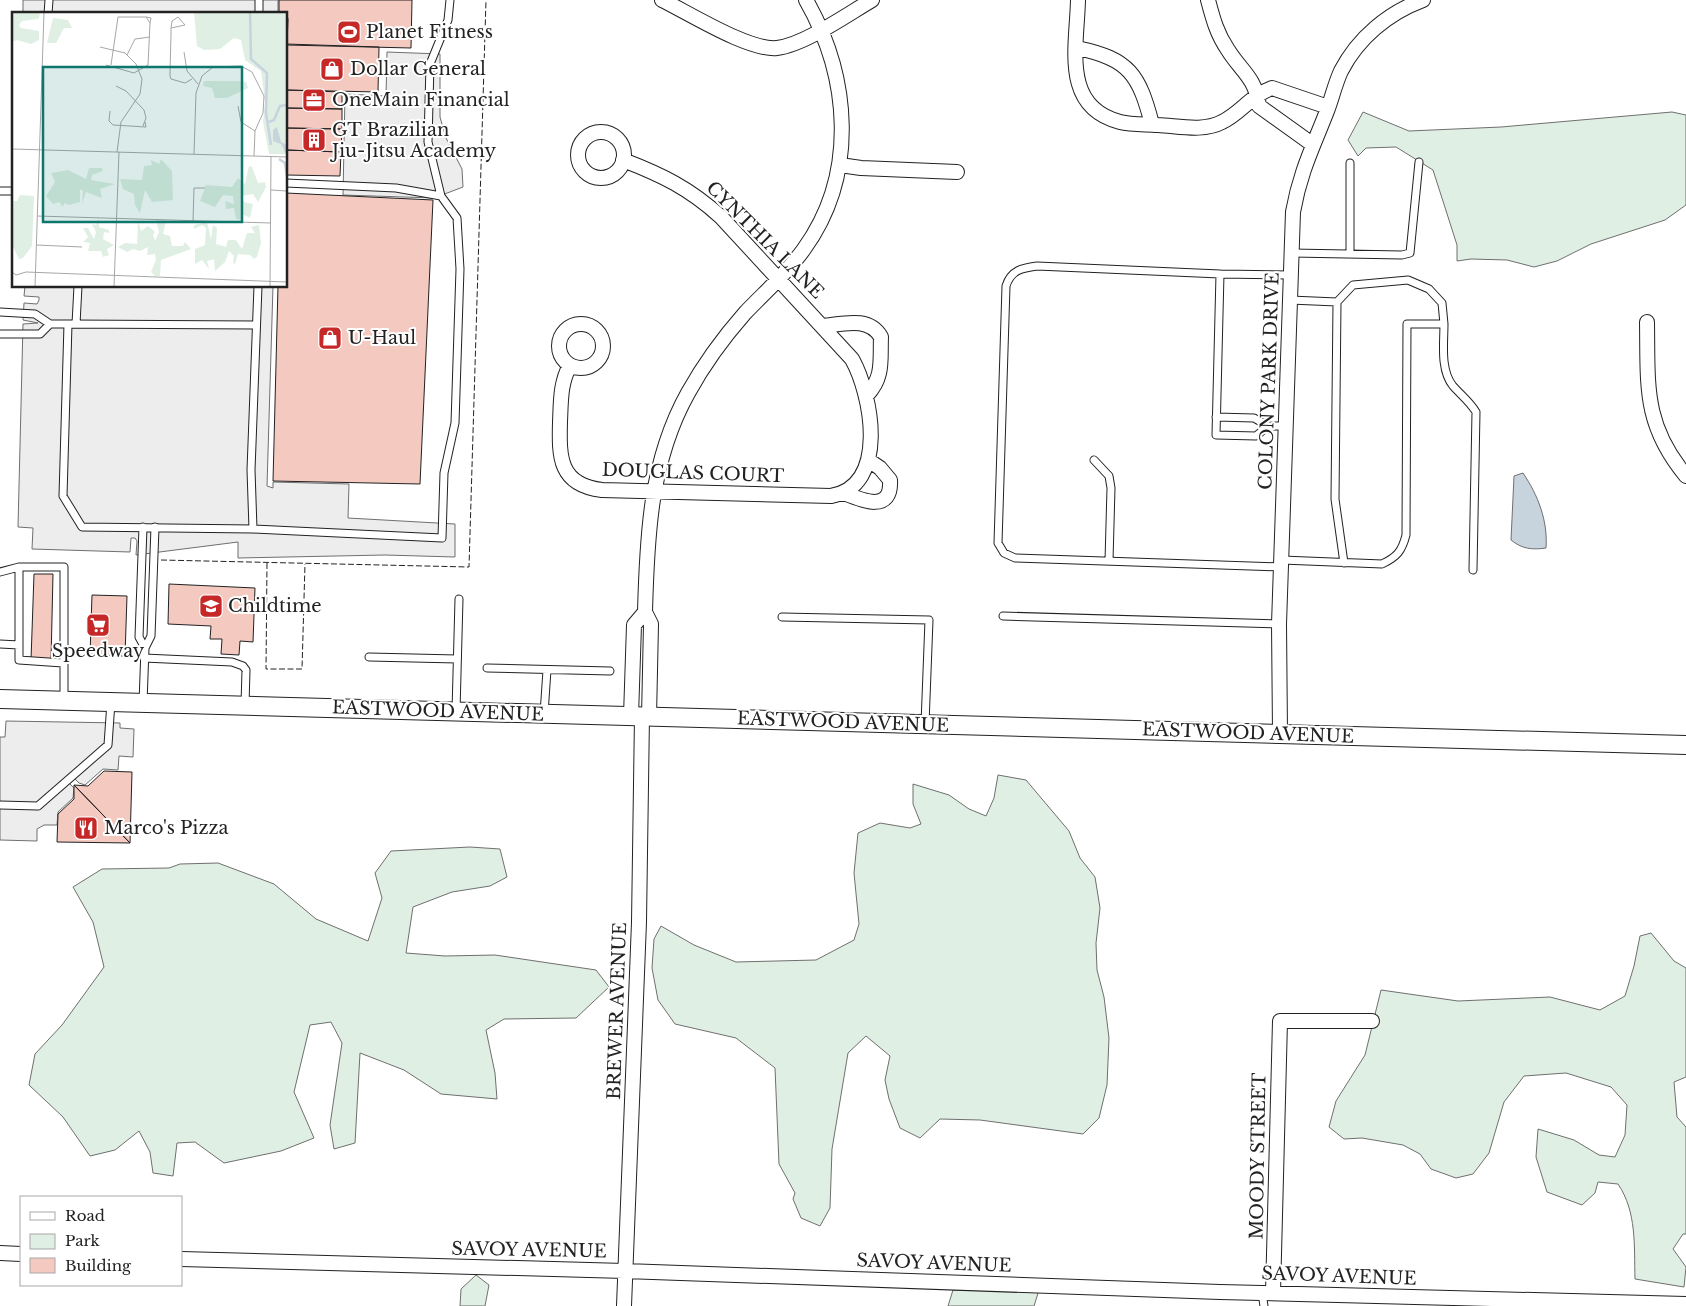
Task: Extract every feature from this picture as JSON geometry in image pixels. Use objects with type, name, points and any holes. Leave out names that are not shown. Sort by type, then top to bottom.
[{"type":"street","points":[[662,0],[759,46],[777,48],[789,45],[820,30],[872,0]]},
{"type":"street","points":[[653,492],[673,425],[691,387],[723,340],[804,249],[822,220],[834,190],[843,141],[840,94],[832,62],[806,0]]},
{"type":"street","points":[[1078,0],[1077,48],[1074,70],[1083,98],[1095,111],[1122,122],[1205,128],[1223,122],[1257,93],[1272,88],[1328,107]]},
{"type":"street","points":[[1208,0],[1214,27],[1228,52],[1249,76],[1257,93],[1259,106],[1312,144]]},
{"type":"street","name":"COLONY PARK DRIVE","points":[[1280,733],[1279,624],[1293,212],[1297,188],[1312,144],[1342,71],[1360,43],[1384,20],[1423,0]]},
{"type":"street","points":[[1077,48],[1101,53],[1124,66],[1137,79],[1152,124]]},
{"type":"street","name":"CYNTHIA LANE","points":[[623,160],[660,174],[701,198],[779,278],[852,359],[862,377],[867,395],[870,423],[868,460],[860,480],[844,493]]},
{"type":"street","points":[[840,164],[861,168],[957,172]]},
{"type":"street","points":[[1647,322],[1650,409],[1664,447],[1686,476]]},
{"type":"street","name":"CYNTHIA LANE","points":[[824,326],[861,323],[868,324],[878,332],[881,337],[880,373],[878,381],[867,395]]},
{"type":"street","name":"DOUGLAS COURT","points":[[570,365],[562,383],[560,452],[569,476],[575,482],[593,489],[653,492],[831,496],[844,493]]},
{"type":"street","points":[[844,493],[870,502],[881,501],[885,498],[889,492],[890,480],[880,468],[868,460]]},
{"type":"street","name":"BREWER AVENUE","points":[[624,1306],[639,922],[640,716],[634,625],[645,612],[647,537],[653,492]]},
{"type":"street","name":"EASTWOOD AVENUE","points":[[0,699],[1686,745]]},
{"type":"street","name":"MOODY STREET","points":[[1266,1297],[1280,1021],[1372,1021]]},
{"type":"street","points":[[0,1253],[20,1254]]},
{"type":"street","name":"SAVOY AVENUE","points":[[182,1259],[624,1271],[1266,1297],[1686,1304]]},
{"type":"lane","points":[[78,288],[72,324],[63,496],[82,527],[253,529],[442,538],[444,473],[455,423],[460,269],[457,218],[441,196],[428,142],[430,64],[448,20],[450,0]]},
{"type":"lane","points":[[1292,253],[1410,254],[1419,162]]},
{"type":"lane","points":[[1350,164],[1350,254]]},
{"type":"lane","points":[[288,183],[396,188],[441,196]]},
{"type":"lane","points":[[1291,275],[1220,274],[1037,266],[1020,269],[1009,277],[1006,286],[998,543],[1004,553],[1015,558],[1109,562],[1382,564],[1395,558],[1403,549],[1406,535],[1407,324],[1444,324]]},
{"type":"lane","points":[[1220,274],[1216,435],[1256,436],[1268,426]]},
{"type":"lane","points":[[1344,563],[1335,499],[1337,302],[1353,285],[1408,280],[1429,289],[1442,303],[1445,370],[1452,385],[1468,399],[1476,412],[1473,570]]},
{"type":"lane","points":[[253,529],[251,470],[258,288]]},
{"type":"lane","points":[[1290,300],[1337,302]]},
{"type":"lane","points":[[0,312],[35,314],[50,324],[256,325]]},
{"type":"lane","points":[[0,334],[40,334],[50,324]]},
{"type":"lane","points":[[1216,417],[1254,418],[1268,426],[1287,426]]},
{"type":"lane","points":[[1094,460],[1109,476],[1109,562]]},
{"type":"lane","points":[[144,648],[151,636],[155,527]]},
{"type":"lane","points":[[143,528],[139,637],[144,648],[143,703]]},
{"type":"lane","points":[[19,567],[18,660],[63,663]]},
{"type":"lane","points":[[0,572],[19,567],[64,567],[64,701]]},
{"type":"lane","points":[[456,712],[459,599]]},
{"type":"lane","points":[[1002,616],[1279,624]]},
{"type":"lane","points":[[782,617],[929,620],[926,724]]},
{"type":"lane","points":[[0,644],[18,645]]},
{"type":"lane","points":[[369,657],[457,659]]},
{"type":"lane","points":[[144,658],[232,662],[243,666],[246,670],[245,706]]},
{"type":"lane","points":[[487,668],[610,671]]},
{"type":"lane","points":[[544,714],[547,670]]},
{"type":"lane","points":[[0,805],[38,806],[108,745],[111,702]]},
{"type":"green space","points":[[1363,112],[1409,131],[1501,127],[1672,112],[1686,115],[1686,205],[1665,220],[1591,244],[1557,261],[1534,267],[1507,260],[1471,259],[1457,261],[1457,245],[1433,170],[1396,147],[1366,148],[1358,156],[1348,140]]},
{"type":"green space","points":[[998,775],[1026,780],[1069,831],[1080,858],[1095,877],[1100,908],[1096,943],[1097,970],[1104,997],[1109,1038],[1107,1085],[1099,1118],[1083,1134],[980,1120],[940,1119],[920,1138],[900,1128],[889,1099],[885,1080],[890,1056],[866,1036],[848,1053],[832,1149],[830,1208],[820,1226],[801,1218],[793,1199],[795,1193],[779,1164],[775,1068],[736,1038],[675,1024],[658,1000],[652,968],[654,939],[661,926],[694,945],[736,962],[816,960],[854,940],[859,924],[854,873],[858,833],[880,823],[910,828],[921,824],[913,804],[913,784],[949,795],[969,809],[986,816],[994,798]]},
{"type":"green space","points":[[470,847],[500,849],[507,877],[490,886],[452,892],[413,907],[406,953],[445,956],[495,955],[596,970],[609,987],[576,1018],[504,1019],[486,1030],[495,1073],[497,1099],[441,1094],[404,1070],[360,1053],[355,1143],[334,1149],[330,1125],[342,1043],[331,1022],[310,1025],[294,1092],[314,1138],[281,1151],[224,1163],[195,1142],[177,1143],[173,1176],[153,1173],[150,1152],[139,1131],[115,1150],[90,1156],[63,1117],[29,1085],[35,1054],[62,1025],[104,967],[93,922],[73,887],[102,869],[169,868],[180,864],[218,863],[274,884],[316,919],[368,941],[382,898],[375,873],[391,851]]},
{"type":"green space","points":[[1651,933],[1674,961],[1686,968],[1686,1077],[1674,1082],[1677,1117],[1686,1127],[1686,1234],[1683,1234],[1673,1249],[1686,1267],[1684,1287],[1635,1279],[1634,1242],[1629,1206],[1618,1184],[1598,1182],[1595,1193],[1582,1205],[1547,1192],[1536,1157],[1538,1129],[1574,1140],[1599,1155],[1615,1157],[1625,1135],[1627,1105],[1611,1087],[1566,1073],[1524,1076],[1504,1102],[1489,1153],[1473,1174],[1456,1178],[1431,1169],[1420,1154],[1403,1145],[1362,1138],[1344,1139],[1329,1127],[1336,1101],[1365,1055],[1381,990],[1458,1001],[1550,997],[1600,1010],[1625,996],[1640,936]]},
{"type":"green space","points":[[476,1275],[489,1285],[485,1306],[460,1306],[461,1289]]},
{"type":"green space","points":[[953,1290],[1039,1290],[1034,1306],[948,1306]]},
{"type":"shaded area","points":[[23,0],[278,0],[278,12],[23,12]]},
{"type":"shaded area","points":[[387,52],[440,54],[440,117],[446,138],[462,169],[463,187],[434,198],[343,195],[345,94],[386,96]]},
{"type":"shaded area","points":[[25,288],[273,288],[267,486],[273,488],[273,482],[349,484],[348,518],[455,524],[455,557],[385,555],[238,558],[238,542],[136,555],[137,541],[135,538],[131,538],[130,552],[32,549],[33,528],[18,527],[23,324],[38,323],[23,320],[24,303],[37,304],[39,297],[24,296]]},
{"type":"shaded area","points":[[1523,473],[1533,490],[1544,518],[1546,548],[1527,548],[1511,540],[1514,476]]},
{"type":"shaded area","points":[[6,721],[120,723],[120,728],[134,729],[133,757],[119,756],[118,770],[103,769],[85,785],[79,783],[72,776],[67,781],[74,788],[73,798],[58,812],[57,825],[44,825],[37,829],[37,841],[0,840],[0,737],[5,737]]},
{"type":"building","name":"Planet Fitness","points":[[279,0],[412,0],[411,48],[288,45],[288,12],[279,12]]},
{"type":"building","name":"Dollar General","points":[[288,44],[379,47],[378,92],[288,90]]},
{"type":"building","name":"OneMain Financial","points":[[288,90],[342,92],[342,109],[288,108]]},
{"type":"building","points":[[288,108],[342,109],[342,129],[288,128]]},
{"type":"building","name":"GT Brazilian Jiu-Jitsu Academy","points":[[288,128],[342,129],[341,152],[288,150]]},
{"type":"building","points":[[288,150],[341,152],[340,176],[288,175]]},
{"type":"building","points":[[288,193],[433,200],[420,484],[273,481],[278,288],[288,288]]},
{"type":"building","points":[[34,574],[53,574],[51,661],[31,660]]},
{"type":"building","name":"Childtime","points":[[169,584],[255,588],[253,642],[240,641],[239,655],[221,654],[222,639],[210,639],[211,626],[168,624]]},
{"type":"building","points":[[92,595],[127,596],[125,656],[90,655]]},
{"type":"building","points":[[104,771],[132,772],[130,843],[74,785],[88,786]]},
{"type":"building","name":"Marco's Pizza","points":[[74,785],[130,843],[57,842],[58,814],[74,799]]},
{"type":"fence","points":[[161,560],[469,567],[486,0]]},
{"type":"fence","points":[[267,563],[266,669],[302,669],[305,564]]},
{"type":"place","name":"Planet Fitness","points":[[349,32]]},
{"type":"place","name":"Dollar General","points":[[332,69]]},
{"type":"place","name":"OneMain Financial","points":[[314,100]]},
{"type":"place","name":"GT Brazilian Jiu-Jitsu Academy","points":[[314,140]]},
{"type":"place","name":"U-Haul","points":[[330,338]]},
{"type":"place","name":"Childtime","points":[[211,606]]},
{"type":"place","name":"Speedway","points":[[98,625]]},
{"type":"place","name":"Marco's Pizza","points":[[86,828]]}]
